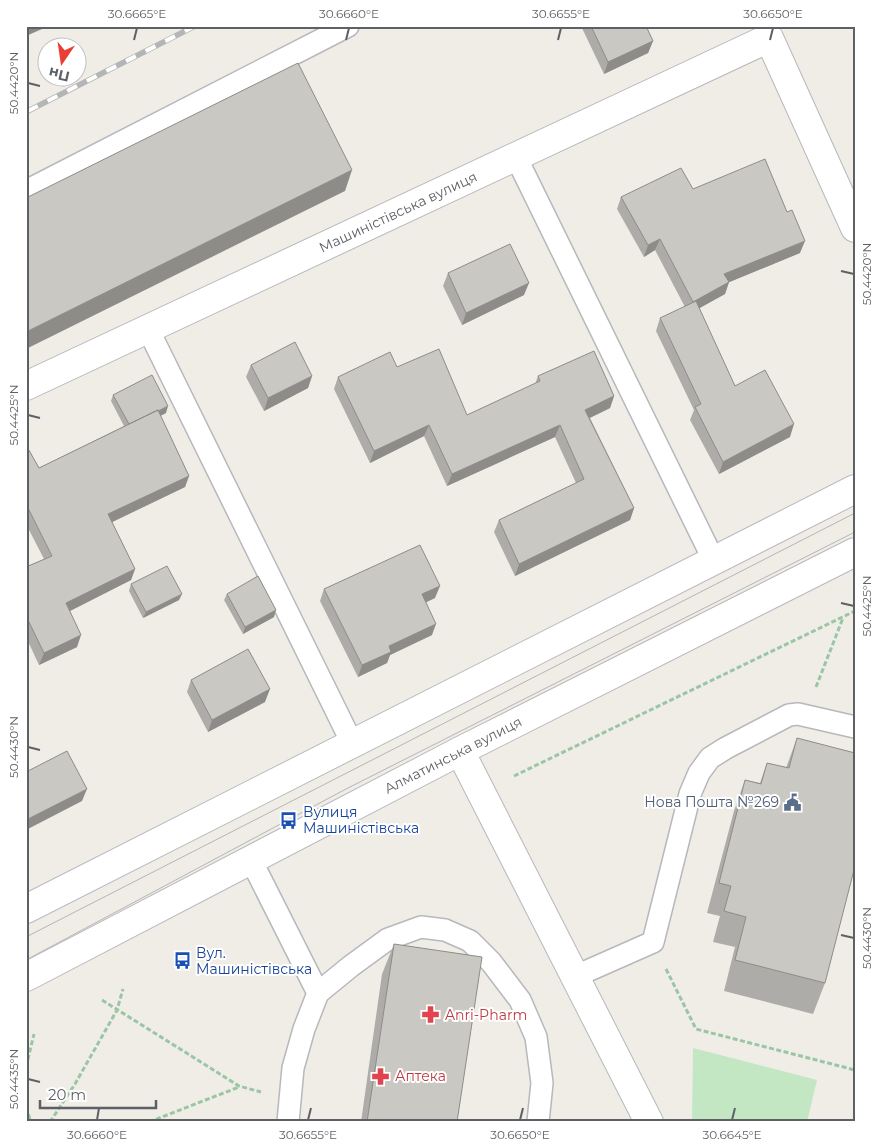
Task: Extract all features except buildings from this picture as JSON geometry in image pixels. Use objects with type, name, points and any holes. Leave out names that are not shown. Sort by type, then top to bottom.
[{"type":"street","name":"Машиністівська вулиця","points":[[26,386],[769,38],[855,228]]},
{"type":"street","points":[[26,909],[855,490]]},
{"type":"street","name":"Алматинська вулиця","points":[[26,976],[460,751],[855,552]]},
{"type":"street","points":[[460,751],[649,1122]]},
{"type":"lane","points":[[26,191],[348,26]]},
{"type":"lane","points":[[516,157],[714,561]]},
{"type":"lane","points":[[148,329],[352,743]]},
{"type":"lane","points":[[576,976],[653,942],[690,794],[699,773],[710,758],[789,714],[798,714],[855,727]]},
{"type":"lane","points":[[251,860],[318,993]]},
{"type":"lane","points":[[289,1111],[293,1068],[304,1029],[318,993],[350,966],[388,939],[421,927],[445,930],[470,941],[491,962],[520,1000],[536,1037],[542,1083],[538,1122]]},
{"type":"path","points":[[514,776],[855,611]]},
{"type":"path","points":[[805,716],[843,618]]},
{"type":"path","points":[[653,942],[696,1029],[855,1070]]},
{"type":"path","points":[[50,1122],[75,1084],[117,1010],[123,989]]},
{"type":"path","points":[[102,1000],[239,1086],[289,1111]]},
{"type":"path","points":[[26,1067],[34,1034]]},
{"type":"path","points":[[149,1122],[239,1086]]},
{"type":"path","points":[[26,1106],[31,1122]]},
{"type":"green space","points":[[693,1048],[817,1080],[807,1122],[692,1122]]},
{"type":"tram line","points":[[26,937],[855,513]]},
{"type":"tram line","points":[[26,960],[346,789],[855,532]]},
{"type":"railway","points":[[28,111],[195,26]]},
{"type":"place","name":"Нова Пошта №269","points":[[793,802]]},
{"type":"place","name":"Вулиця Машиністівська","points":[[289,820]]},
{"type":"place","name":"Вул. Машиністівська","points":[[182,961]]},
{"type":"place","name":"Anri-Pharm","points":[[431,1015]]},
{"type":"place","name":"Аптека","points":[[381,1076]]}]
